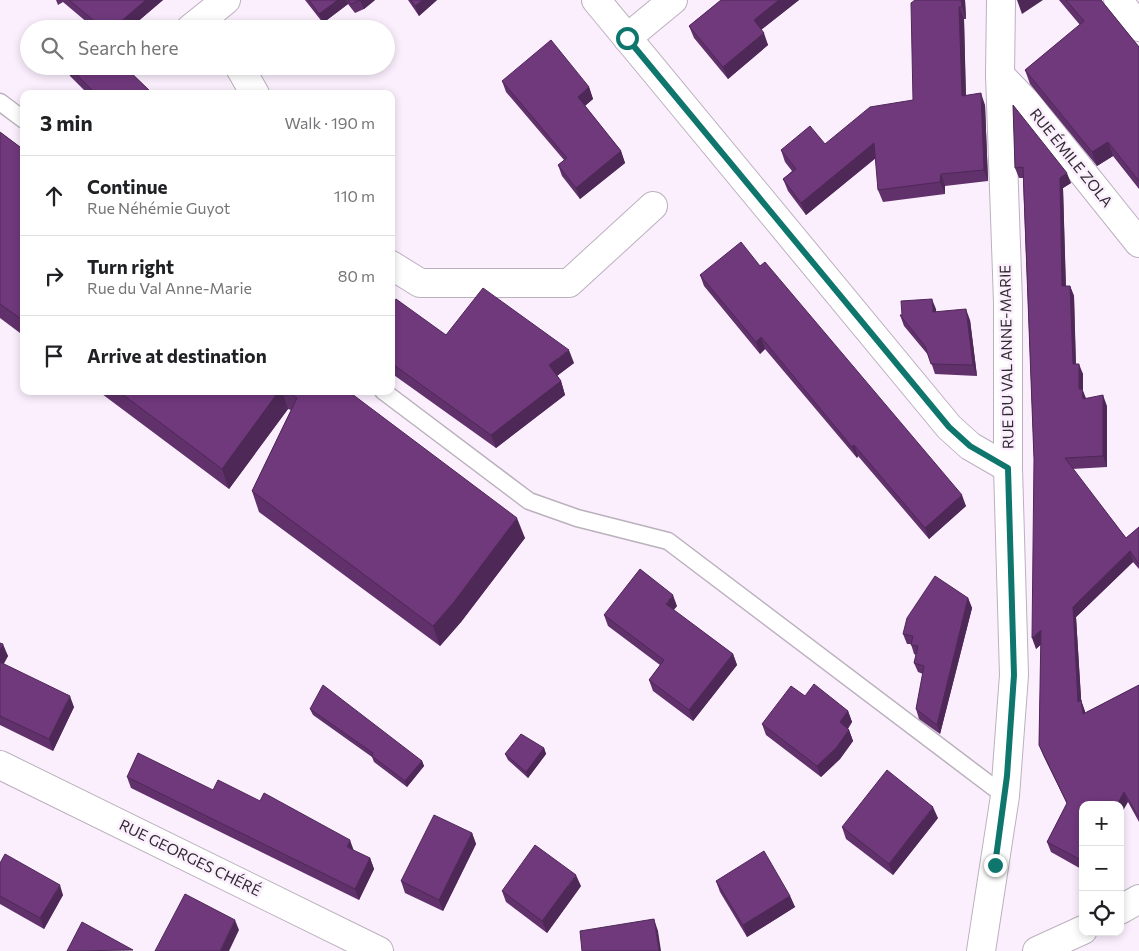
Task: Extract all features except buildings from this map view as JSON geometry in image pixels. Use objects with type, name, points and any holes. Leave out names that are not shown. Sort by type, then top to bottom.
[{"type":"street","points":[[596,0],[949,427],[970,446],[1008,468]]},
{"type":"street","points":[[627,38],[672,0]]},
{"type":"street","name":"RUE DU VAL ANNE-MARIE","points":[[981,951],[1005,796],[1014,675],[1008,468],[1008,302],[1000,75],[1001,0]]},
{"type":"street","points":[[1118,0],[1139,27]]},
{"type":"street","points":[[244,75],[253,90]]},
{"type":"street","name":"RUE ÉMILE ZOLA","points":[[1000,75],[1026,102],[1139,243]]},
{"type":"street","points":[[395,267],[420,284],[569,283],[653,206]]},
{"type":"street","name":"RUE GEORGES CHÉRÉ","points":[[0,765],[379,951]]},
{"type":"street","points":[[1124,908],[1139,899]]},
{"type":"street","points":[[1037,951],[1079,932]]},
{"type":"lane","points":[[0,102],[20,117]]},
{"type":"lane","points":[[388,395],[529,501],[577,518],[668,541],[1005,796]]},
{"type":"route","points":[[627,38],[949,427],[970,446],[1008,468],[1012,540],[1014,675],[1007,776],[995,865]]}]
